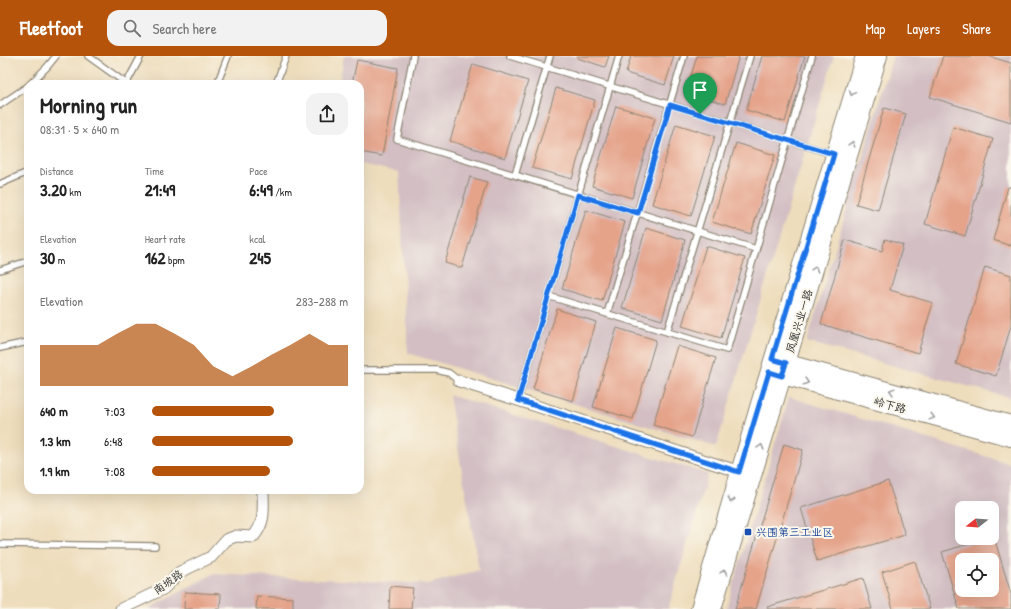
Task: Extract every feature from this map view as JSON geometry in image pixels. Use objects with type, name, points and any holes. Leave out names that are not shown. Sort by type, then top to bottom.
[{"type":"street","name":"凤凰兴业一路","points":[[713,609],[746,474],[777,367],[834,154],[864,56]]},
{"type":"street","name":"凤凰兴业一路","points":[[777,367],[879,56]]},
{"type":"street","name":"岭下路","points":[[777,367],[1011,424]]},
{"type":"street","name":"岭下路","points":[[777,367],[1011,438]]},
{"type":"street","points":[[459,381],[746,474]]},
{"type":"street","name":"凤凰兴业一路","points":[[699,609],[746,474]]},
{"type":"street","name":"南坡路","points":[[121,609],[162,589],[180,572],[211,557],[226,540],[236,536],[253,537],[259,530],[263,517],[263,494]]},
{"type":"lane","points":[[34,80],[48,67],[56,56]]},
{"type":"lane","points":[[88,56],[121,80]]},
{"type":"lane","points":[[128,80],[141,56]]},
{"type":"lane","points":[[219,80],[228,56]]},
{"type":"lane","points":[[277,80],[286,56]]},
{"type":"lane","points":[[413,56],[397,139],[756,249]]},
{"type":"lane","points":[[510,56],[834,154]]},
{"type":"lane","points":[[515,175],[550,56]]},
{"type":"lane","points":[[518,400],[619,56]]},
{"type":"lane","points":[[607,314],[684,56]]},
{"type":"lane","points":[[667,332],[750,56]]},
{"type":"lane","points":[[548,296],[727,350],[812,56]]},
{"type":"lane","points":[[0,105],[24,88]]},
{"type":"lane","points":[[0,184],[24,174]]},
{"type":"lane","points":[[0,270],[24,262]]},
{"type":"lane","points":[[0,348],[24,343]]},
{"type":"lane","points":[[364,370],[438,370],[449,373],[459,381]]},
{"type":"lane","points":[[0,544],[155,546]]},
{"type":"shaded area","points":[[344,56],[834,56],[716,447],[408,353],[399,172],[364,165],[364,80],[340,80]]},
{"type":"shaded area","points":[[893,56],[1011,56],[1011,398],[807,342]]},
{"type":"shaded area","points":[[449,395],[708,474],[668,609],[148,609],[213,574],[428,584],[479,570]]},
{"type":"shaded area","points":[[789,397],[1011,464],[1011,609],[726,609]]},
{"type":"building","points":[[577,56],[609,56],[605,67],[577,58]]},
{"type":"building","points":[[631,56],[674,56],[665,85],[626,73]]},
{"type":"building","points":[[697,56],[739,56],[725,104],[686,92]]},
{"type":"building","points":[[762,56],[805,56],[785,122],[746,110]]},
{"type":"building","points":[[943,56],[988,56],[1011,63],[1011,122],[930,97]]},
{"type":"building","points":[[357,60],[398,68],[382,156],[364,153],[364,80],[353,80]]},
{"type":"building","points":[[473,64],[528,81],[505,158],[450,141]]},
{"type":"building","points":[[556,88],[595,100],[572,179],[532,168]]},
{"type":"building","points":[[616,106],[655,118],[632,198],[592,186]]},
{"type":"building","points":[[884,108],[906,114],[878,210],[856,204]]},
{"type":"building","points":[[676,124],[715,136],[691,216],[652,204]]},
{"type":"building","points":[[953,127],[993,139],[965,236],[925,224]]},
{"type":"building","points":[[736,143],[775,155],[751,234],[712,222]]},
{"type":"building","points":[[470,177],[487,182],[462,268],[445,263]]},
{"type":"building","points":[[1008,187],[1011,187],[1011,246],[993,240]]},
{"type":"building","points":[[586,210],[625,222],[602,301],[562,289]]},
{"type":"building","points":[[646,228],[685,240],[662,320],[622,308]]},
{"type":"building","points":[[885,239],[903,245],[890,290],[933,303],[918,353],[821,324],[845,240],[882,251]]},
{"type":"building","points":[[706,246],[745,258],[721,338],[682,326]]},
{"type":"building","points":[[985,267],[1011,275],[1011,326],[996,376],[956,364]]},
{"type":"building","points":[[557,309],[596,322],[573,401],[533,389]]},
{"type":"building","points":[[617,328],[656,340],[633,419],[593,407]]},
{"type":"building","points":[[677,346],[716,358],[692,437],[653,425]]},
{"type":"building","points":[[784,444],[803,450],[756,609],[735,609]]},
{"type":"building","points":[[888,481],[905,535],[817,561],[801,508]]},
{"type":"building","points":[[965,545],[996,545],[999,553],[955,553],[955,596],[942,552]]},
{"type":"building","points":[[999,554],[1011,594],[1011,609],[959,609],[955,597],[999,597]]},
{"type":"building","points":[[915,561],[930,609],[893,609],[882,572]]},
{"type":"building","points":[[863,578],[872,609],[768,609],[767,607]]},
{"type":"building","points":[[390,586],[413,588],[411,609],[389,609]]},
{"type":"building","points":[[185,592],[221,594],[220,609],[184,609]]},
{"type":"building","points":[[257,596],[293,598],[293,609],[256,609]]},
{"type":"place","name":"兴围第三工业区","points":[[748,532]]},
{"type":"route","points":[[670,105],[700,114],[834,154],[772,359],[786,363],[782,376],[769,372],[739,472],[518,400],[578,195],[638,213],[670,105]]}]
